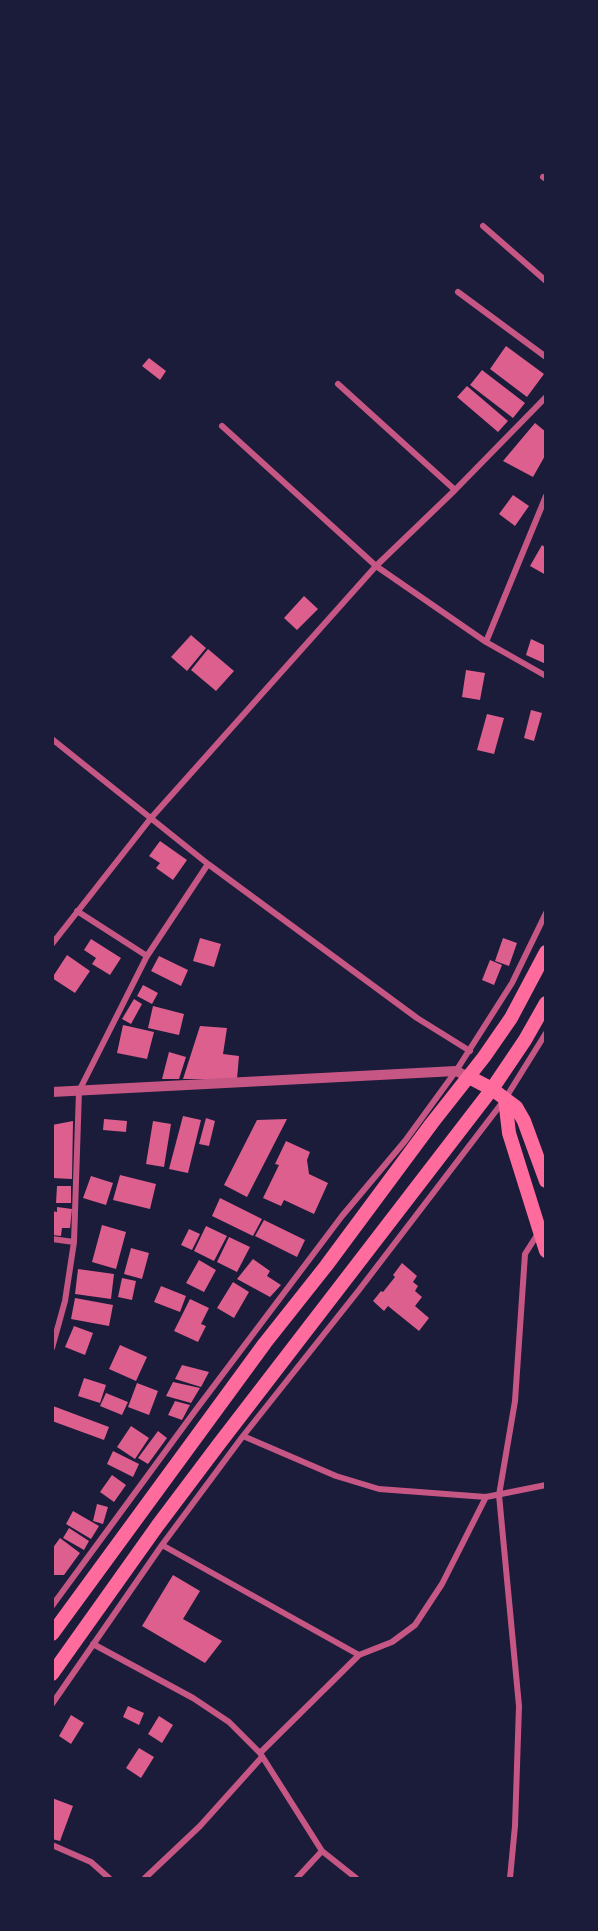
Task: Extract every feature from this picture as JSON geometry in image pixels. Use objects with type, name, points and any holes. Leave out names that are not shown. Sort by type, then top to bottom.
[{"type":"main road","points":[[52,1634],[265,1343],[469,1077],[511,1018],[546,952]]},
{"type":"main road","points":[[52,1674],[219,1443],[492,1089],[525,1040],[546,1003]]},
{"type":"main road","points":[[469,1077],[492,1089],[516,1107],[524,1120],[546,1181]]},
{"type":"main road","points":[[505,1099],[509,1133],[546,1251]]},
{"type":"street","points":[[483,226],[546,282]]},
{"type":"street","points":[[458,292],[546,357]]},
{"type":"street","points":[[338,384],[455,490]]},
{"type":"street","points":[[52,944],[151,818],[376,566],[546,398]]},
{"type":"street","points":[[222,426],[376,566],[486,642],[546,676]]},
{"type":"street","points":[[486,642],[546,496]]},
{"type":"street","points":[[52,739],[208,864],[417,1018],[470,1051]]},
{"type":"street","points":[[52,1348],[65,1301],[74,1242],[79,1091],[147,956],[208,864]]},
{"type":"street","points":[[77,911],[147,956]]},
{"type":"street","points":[[52,1606],[342,1216],[405,1141],[456,1071],[512,983],[546,913]]},
{"type":"street","points":[[52,1704],[162,1545],[243,1436],[359,1290],[505,1099],[546,1033]]},
{"type":"street","points":[[52,1092],[456,1071],[469,1077]]},
{"type":"street","points":[[510,1878],[515,1826],[519,1706],[499,1495],[515,1401],[525,1254],[539,1232]]},
{"type":"street","points":[[52,1239],[74,1242]]},
{"type":"street","points":[[243,1436],[336,1476],[379,1489],[486,1497],[546,1485]]},
{"type":"street","points":[[145,1878],[200,1826],[261,1755],[358,1655],[392,1642],[415,1625],[442,1584],[486,1497]]},
{"type":"street","points":[[162,1545],[358,1655]]},
{"type":"street","points":[[93,1644],[193,1698],[229,1722],[261,1755],[322,1851],[356,1878]]},
{"type":"street","points":[[52,1845],[91,1862],[109,1878]]},
{"type":"street","points":[[297,1878],[322,1851]]},
{"type":"building","points":[[506,346],[544,374],[527,397],[490,369]]},
{"type":"building","points":[[149,358],[166,371],[160,380],[142,366]]},
{"type":"building","points":[[482,370],[525,403],[513,418],[470,385]]},
{"type":"building","points":[[467,386],[508,421],[498,432],[457,397]]},
{"type":"building","points":[[535,423],[546,432],[546,454],[533,477],[503,461]]},
{"type":"building","points":[[513,495],[529,506],[515,526],[499,514]]},
{"type":"building","points":[[542,545],[546,548],[546,575],[530,566]]},
{"type":"building","points":[[304,596],[318,609],[297,630],[284,618]]},
{"type":"building","points":[[191,635],[206,648],[187,671],[171,657]]},
{"type":"building","points":[[531,639],[546,646],[546,664],[526,655]]},
{"type":"building","points":[[208,649],[234,671],[216,691],[191,670]]},
{"type":"building","points":[[466,670],[485,673],[480,700],[462,697]]},
{"type":"building","points":[[531,710],[542,713],[534,741],[524,738]]},
{"type":"building","points":[[487,714],[504,718],[494,754],[477,750]]},
{"type":"building","points":[[160,841],[187,860],[173,880],[156,868],[160,863],[149,856]]},
{"type":"building","points":[[200,938],[221,944],[214,967],[193,961]]},
{"type":"building","points":[[503,938],[517,943],[509,966],[495,961]]},
{"type":"building","points":[[91,939],[121,958],[110,975],[92,964],[96,958],[84,950]]},
{"type":"building","points":[[67,955],[90,971],[75,993],[52,978]]},
{"type":"building","points":[[159,956],[188,970],[181,986],[151,971]]},
{"type":"building","points":[[490,960],[502,965],[494,985],[482,980]]},
{"type":"building","points":[[143,985],[158,993],[152,1004],[137,996]]},
{"type":"building","points":[[134,999],[142,1004],[131,1024],[122,1019]]},
{"type":"building","points":[[153,1006],[184,1014],[179,1035],[148,1028]]},
{"type":"building","points":[[123,1025],[154,1032],[147,1059],[117,1053]]},
{"type":"building","points":[[200,1026],[227,1028],[223,1054],[239,1056],[237,1079],[183,1079]]},
{"type":"building","points":[[169,1052],[186,1057],[179,1079],[162,1079]]},
{"type":"building","points":[[183,1116],[201,1120],[188,1173],[169,1169]]},
{"type":"building","points":[[206,1118],[215,1121],[209,1146],[199,1144]]},
{"type":"building","points":[[104,1119],[127,1121],[126,1132],[103,1130]]},
{"type":"building","points":[[287,1119],[247,1197],[224,1185],[257,1120]]},
{"type":"building","points":[[73,1121],[72,1179],[52,1178],[52,1125]]},
{"type":"building","points":[[153,1121],[171,1124],[164,1167],[146,1164]]},
{"type":"building","points":[[286,1141],[310,1152],[307,1160],[309,1174],[328,1183],[314,1214],[284,1200],[281,1206],[263,1198],[279,1165],[275,1164]]},
{"type":"building","points":[[120,1175],[156,1184],[150,1209],[113,1200]]},
{"type":"building","points":[[91,1176],[113,1183],[106,1205],[83,1198]]},
{"type":"building","points":[[57,1186],[71,1186],[71,1203],[56,1203]]},
{"type":"building","points":[[220,1198],[262,1219],[253,1236],[212,1216]]},
{"type":"building","points":[[57,1207],[72,1209],[70,1228],[62,1228],[61,1236],[52,1235],[52,1211],[57,1212]]},
{"type":"building","points":[[264,1220],[305,1240],[297,1257],[255,1236]]},
{"type":"building","points":[[102,1225],[126,1232],[116,1269],[92,1262]]},
{"type":"building","points":[[206,1226],[227,1236],[214,1261],[194,1251]]},
{"type":"building","points":[[189,1229],[200,1234],[192,1250],[181,1245]]},
{"type":"building","points":[[229,1237],[250,1247],[237,1272],[217,1262]]},
{"type":"building","points":[[131,1248],[149,1253],[142,1279],[124,1274]]},
{"type":"building","points":[[253,1259],[270,1271],[267,1276],[281,1285],[270,1297],[237,1279]]},
{"type":"building","points":[[199,1260],[216,1270],[204,1292],[186,1283]]},
{"type":"building","points":[[402,1263],[417,1276],[413,1282],[418,1286],[415,1291],[422,1297],[415,1306],[429,1318],[419,1331],[388,1306],[384,1311],[373,1301],[395,1277],[393,1275]]},
{"type":"building","points":[[78,1269],[114,1274],[111,1299],[75,1294]]},
{"type":"building","points":[[122,1278],[136,1281],[132,1300],[118,1297]]},
{"type":"building","points":[[233,1282],[249,1292],[234,1318],[217,1308]]},
{"type":"building","points":[[161,1286],[186,1296],[180,1312],[154,1302]]},
{"type":"building","points":[[75,1298],[113,1305],[109,1326],[71,1319]]},
{"type":"building","points":[[190,1299],[209,1308],[201,1324],[206,1326],[198,1342],[174,1331]]},
{"type":"building","points":[[74,1326],[93,1333],[85,1355],[65,1347]]},
{"type":"building","points":[[120,1345],[147,1357],[136,1381],[109,1369]]},
{"type":"building","points":[[182,1365],[209,1372],[201,1387],[175,1379]]},
{"type":"building","points":[[84,1378],[106,1385],[100,1403],[78,1396]]},
{"type":"building","points":[[173,1382],[200,1388],[191,1403],[166,1396]]},
{"type":"building","points":[[137,1383],[158,1391],[149,1415],[128,1407]]},
{"type":"building","points":[[106,1393],[128,1402],[122,1415],[100,1406]]},
{"type":"building","points":[[175,1401],[190,1405],[182,1420],[168,1415]]},
{"type":"building","points":[[53,1406],[109,1427],[104,1440],[52,1421]]},
{"type":"building","points":[[131,1426],[149,1438],[135,1459],[117,1447]]},
{"type":"building","points":[[158,1431],[167,1438],[148,1464],[138,1458]]},
{"type":"building","points":[[113,1451],[139,1464],[133,1477],[107,1464]]},
{"type":"building","points":[[112,1475],[126,1485],[114,1502],[100,1492]]},
{"type":"building","points":[[97,1504],[108,1507],[103,1524],[93,1521]]},
{"type":"building","points":[[73,1511],[99,1526],[91,1539],[66,1524]]},
{"type":"building","points":[[69,1528],[89,1541],[84,1550],[63,1538]]},
{"type":"building","points":[[60,1538],[80,1553],[64,1575],[52,1575],[52,1549]]},
{"type":"building","points":[[173,1575],[200,1591],[183,1619],[222,1641],[205,1663],[142,1626]]},
{"type":"building","points":[[128,1706],[144,1713],[139,1725],[123,1717]]},
{"type":"building","points":[[71,1715],[84,1723],[71,1744],[59,1736]]},
{"type":"building","points":[[159,1716],[173,1725],[162,1743],[148,1734]]},
{"type":"building","points":[[139,1748],[154,1757],[141,1778],[126,1768]]},
{"type":"building","points":[[52,1798],[73,1806],[60,1841],[52,1839]]}]
